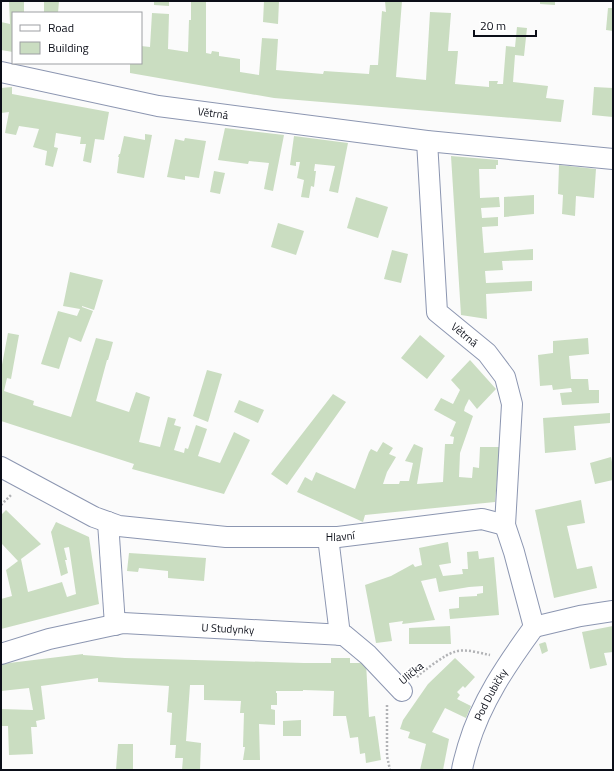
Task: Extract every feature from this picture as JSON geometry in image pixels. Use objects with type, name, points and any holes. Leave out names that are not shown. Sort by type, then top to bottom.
[{"type":"street","name":"Větrná","points":[[1,72],[158,106],[427,141],[613,159]]},
{"type":"street","name":"Větrná","points":[[427,141],[437,312],[487,353],[505,377],[512,404],[505,525]]},
{"type":"street","name":"Hlavní","points":[[1,467],[94,517],[119,526],[226,537],[338,537],[482,519],[505,525]]},
{"type":"street","points":[[108,522],[115,625]]},
{"type":"street","points":[[505,525],[514,552],[534,627],[580,616],[613,611]]},
{"type":"street","points":[[328,537],[340,635]]},
{"type":"street","name":"U Studynky","points":[[1,654],[49,639],[123,623],[344,635],[368,655],[402,691]]},
{"type":"street","name":"Pod Dubičky","points":[[462,770],[473,728],[510,660],[534,627]]},
{"type":"path","name":"Ulička","points":[[390,770],[387,756],[387,704],[423,671],[455,652],[470,651],[510,660]]},
{"type":"building","points":[[9,1],[24,1],[24,12],[12,12],[12,52],[1,50],[1,22],[10,24]]},
{"type":"building","points":[[44,1],[59,1],[58,12],[44,12]]},
{"type":"building","points":[[154,1],[169,1],[169,6],[154,5]]},
{"type":"building","points":[[191,1],[206,1],[206,53],[211,54],[212,51],[219,52],[219,56],[240,59],[240,72],[259,75],[262,38],[278,39],[276,70],[323,74],[324,71],[369,74],[370,65],[378,65],[382,11],[386,12],[385,1],[402,1],[396,77],[426,80],[430,12],[451,13],[448,51],[458,51],[455,84],[489,87],[489,81],[498,81],[497,84],[503,84],[506,46],[515,47],[517,27],[527,28],[524,56],[515,55],[513,82],[548,86],[546,98],[564,100],[561,122],[274,98],[130,73],[130,64],[142,64],[142,46],[150,47],[152,13],[169,14],[168,49],[188,52],[189,20],[191,20]]},
{"type":"building","points":[[264,1],[279,1],[278,24],[263,22]]},
{"type":"building","points":[[540,1],[555,1],[555,5],[540,4]]},
{"type":"building","points":[[608,8],[613,8],[613,31],[606,30]]},
{"type":"building","points":[[12,87],[12,94],[109,112],[104,140],[95,139],[91,163],[83,161],[86,144],[80,144],[81,137],[56,133],[54,147],[58,148],[53,167],[45,165],[47,151],[33,147],[39,129],[19,126],[16,135],[5,133],[9,112],[1,113],[1,88]]},
{"type":"building","points":[[594,87],[613,88],[613,117],[592,115]]},
{"type":"building","points":[[225,128],[284,135],[273,191],[264,189],[269,163],[249,161],[248,164],[218,160]]},
{"type":"building","points":[[145,134],[152,135],[144,178],[117,173],[118,157],[124,136],[145,140]]},
{"type":"building","points":[[294,136],[348,143],[338,193],[329,191],[335,166],[315,164],[314,171],[316,171],[314,187],[311,186],[309,198],[301,197],[304,180],[297,178],[300,162],[296,162],[296,166],[290,165]]},
{"type":"building","points":[[185,138],[206,141],[199,178],[185,176],[185,180],[167,177],[175,139],[184,141]]},
{"type":"building","points":[[451,156],[498,160],[496,169],[479,169],[480,198],[499,197],[500,207],[481,208],[482,218],[498,217],[498,226],[482,227],[484,253],[533,249],[533,260],[502,261],[503,270],[485,271],[486,283],[532,281],[532,291],[486,294],[487,319],[461,315]]},
{"type":"building","points":[[559,165],[596,169],[594,198],[576,196],[575,216],[562,214],[563,195],[558,194]]},
{"type":"building","points":[[214,171],[225,173],[220,194],[210,192]]},
{"type":"building","points":[[534,195],[534,214],[504,217],[504,197]]},
{"type":"building","points":[[356,197],[388,207],[378,238],[347,228]]},
{"type":"building","points":[[278,223],[304,231],[296,255],[271,247]]},
{"type":"building","points":[[392,250],[408,254],[401,283],[384,279]]},
{"type":"building","points":[[70,272],[103,280],[94,310],[82,306],[93,311],[81,342],[69,337],[59,369],[41,364],[58,311],[77,316],[80,309],[63,306]]},
{"type":"building","points":[[8,333],[19,335],[11,379],[7,378],[4,391],[34,401],[33,405],[71,417],[96,338],[113,342],[96,401],[129,412],[136,392],[150,397],[139,442],[160,447],[168,417],[176,419],[174,425],[181,427],[174,450],[184,453],[185,448],[188,449],[196,425],[207,429],[198,456],[220,463],[234,432],[250,440],[224,494],[132,469],[134,464],[1,421],[1,370]]},
{"type":"building","points":[[420,335],[445,356],[427,379],[401,358]]},
{"type":"building","points":[[588,338],[589,354],[569,356],[571,379],[588,379],[589,390],[599,390],[599,403],[562,405],[560,393],[572,392],[571,388],[553,390],[552,385],[540,386],[538,355],[553,353],[553,341]]},
{"type":"building","points":[[470,360],[496,389],[477,409],[469,399],[465,407],[464,411],[473,416],[460,453],[459,477],[472,478],[473,467],[479,468],[480,447],[500,447],[495,502],[365,515],[363,522],[297,492],[305,477],[312,481],[316,472],[355,489],[369,452],[371,449],[377,452],[383,442],[393,448],[389,454],[396,457],[387,472],[383,484],[399,484],[400,481],[409,481],[413,463],[405,461],[414,444],[423,448],[417,484],[443,482],[445,444],[453,444],[454,437],[450,436],[456,422],[434,410],[441,398],[453,404],[460,390],[451,380]]},
{"type":"building","points":[[207,370],[222,374],[208,422],[193,416]]},
{"type":"building","points":[[333,394],[346,402],[287,485],[271,474]]},
{"type":"building","points":[[239,400],[264,410],[258,423],[234,412]]},
{"type":"building","points":[[610,413],[610,423],[574,426],[576,450],[545,453],[543,418]]},
{"type":"building","points":[[611,457],[613,480],[595,484],[590,463]]},
{"type":"building","points":[[581,500],[585,523],[567,526],[577,569],[592,566],[597,588],[554,598],[535,510]]},
{"type":"building","points":[[6,510],[41,544],[21,559],[28,592],[62,582],[67,597],[76,594],[69,547],[64,548],[68,573],[61,576],[51,532],[56,522],[89,537],[99,604],[1,629],[1,599],[12,596],[6,570],[18,561],[2,544],[1,545],[1,515]]},
{"type":"building","points":[[448,542],[451,563],[439,565],[443,576],[463,574],[462,569],[468,569],[467,552],[478,551],[479,559],[494,557],[499,615],[450,619],[449,609],[459,608],[459,597],[477,596],[477,594],[483,593],[483,586],[439,592],[436,578],[421,581],[435,620],[402,624],[403,621],[389,623],[392,641],[376,643],[365,585],[391,576],[413,564],[415,567],[422,565],[419,548]]},
{"type":"building","points":[[129,553],[206,558],[204,581],[168,578],[168,571],[139,568],[138,572],[127,571]]},
{"type":"building","points":[[450,626],[451,644],[409,644],[409,628]]},
{"type":"building","points":[[613,626],[613,652],[604,653],[607,665],[590,669],[582,632]]},
{"type":"building","points":[[545,642],[548,651],[542,654],[539,644]]},
{"type":"building","points":[[83,654],[125,658],[304,663],[331,663],[331,658],[350,658],[350,663],[366,663],[369,717],[375,716],[381,760],[366,763],[365,753],[360,754],[358,737],[350,738],[346,716],[333,716],[334,691],[303,690],[276,691],[277,705],[271,705],[271,709],[275,710],[275,725],[259,724],[260,760],[243,760],[245,747],[243,747],[244,713],[240,713],[241,701],[204,700],[204,685],[190,685],[186,741],[201,743],[200,770],[182,770],[183,758],[175,758],[176,745],[170,745],[172,713],[167,712],[169,686],[98,682],[98,678],[41,686],[45,719],[36,721],[37,727],[31,727],[33,754],[9,755],[8,726],[1,726],[1,709],[33,710],[29,688],[1,691],[1,664]]},
{"type":"building","points":[[455,658],[475,677],[465,688],[463,686],[457,692],[460,695],[457,699],[471,706],[466,718],[445,708],[432,732],[449,739],[443,770],[420,770],[426,744],[408,738],[410,732],[400,729],[403,720],[428,684]]},
{"type":"building","points":[[301,720],[301,736],[283,736],[283,721]]},
{"type":"building","points":[[118,744],[133,744],[133,770],[116,770]]}]
